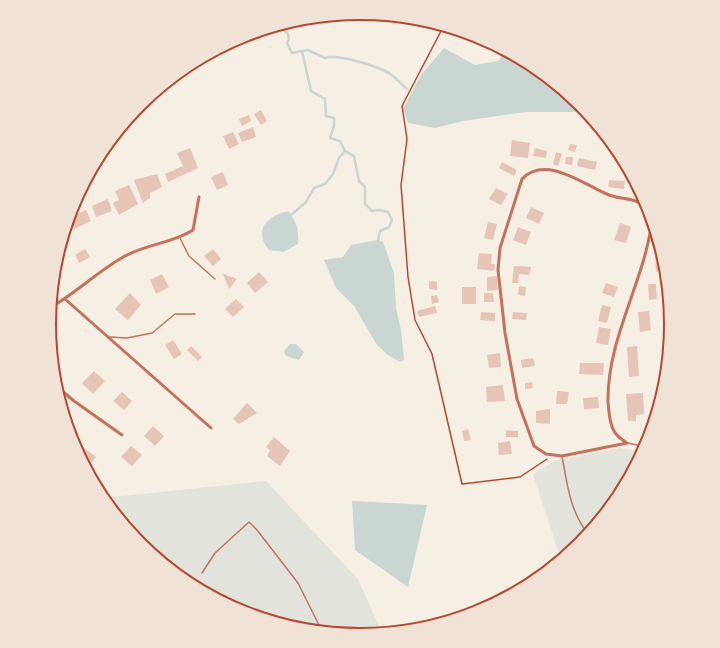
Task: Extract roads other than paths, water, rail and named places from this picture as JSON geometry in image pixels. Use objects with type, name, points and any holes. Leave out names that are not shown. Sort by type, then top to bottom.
[{"type":"street","points":[[628,443],[562,456],[546,454],[534,446],[517,399],[506,333],[498,270],[500,248],[522,179],[530,172],[542,169],[559,172],[577,178],[611,196],[638,201]]},
{"type":"street","points":[[57,304],[128,254],[180,238],[193,230],[199,197]]},
{"type":"street","points":[[628,443],[613,431],[609,413],[608,386],[615,346],[648,244],[650,232]]},
{"type":"street","points":[[65,299],[211,428]]},
{"type":"street","points":[[64,392],[122,435]]},
{"type":"lane","points":[[180,238],[189,256],[215,280]]},
{"type":"lane","points":[[108,337],[127,338],[152,333],[175,314],[195,314]]},
{"type":"lane","points":[[628,443],[639,445]]},
{"type":"lane","points":[[562,456],[570,498],[579,522],[584,529]]},
{"type":"lane","points":[[202,573],[215,553],[249,522],[257,530],[298,583],[319,625]]},
{"type":"waterway","points":[[284,29],[288,34],[289,39],[287,43],[292,53],[308,50],[325,58],[331,57],[364,63],[388,72],[407,89]]},
{"type":"waterway","points":[[302,51],[311,91],[325,99],[326,116],[334,118],[334,126],[330,138],[340,141],[345,151],[354,156],[359,181],[365,187],[365,204],[372,211],[380,210],[388,212],[392,220],[389,227],[380,231],[378,240]]},
{"type":"waterway","points":[[291,215],[306,202],[314,188],[325,184],[333,174],[339,158],[345,151]]}]
